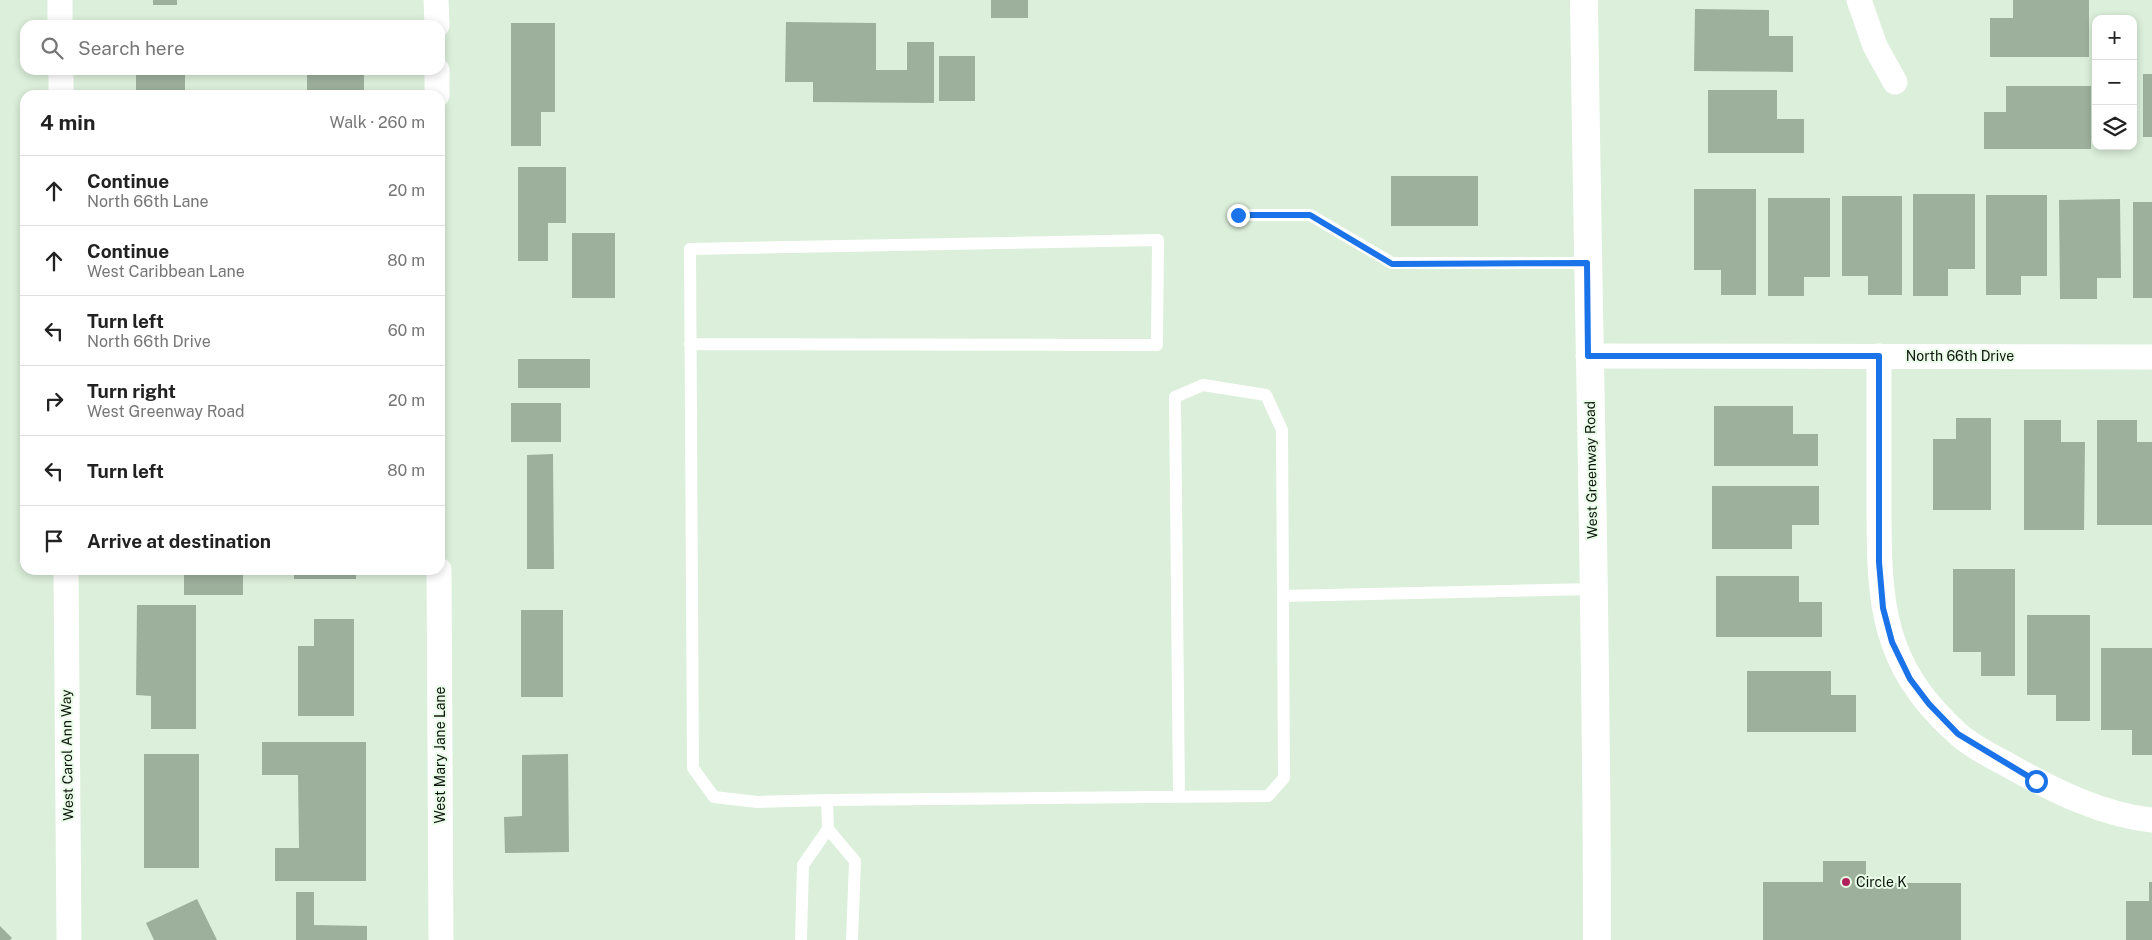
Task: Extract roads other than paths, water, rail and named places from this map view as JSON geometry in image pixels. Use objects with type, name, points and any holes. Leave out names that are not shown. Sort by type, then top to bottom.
[{"type":"main road","name":"West Greenway Road","points":[[1584,0],[1588,356],[1594,589],[1597,940]]},
{"type":"street","points":[[60,0],[60,20]]},
{"type":"street","points":[[436,0],[436,20]]},
{"type":"street","points":[[1859,0],[1875,46],[1895,82]]},
{"type":"street","points":[[61,75],[61,90]]},
{"type":"street","points":[[437,75],[437,90]]},
{"type":"street","name":"North 66th Drive","points":[[1588,356],[2152,356]]},
{"type":"street","points":[[1879,356],[1879,562],[1883,608],[1892,642],[1910,679],[1929,704],[1958,734],[2036,781],[2114,813],[2152,820]]},
{"type":"street","name":"West Carol Ann Way","points":[[66,575],[69,940]]},
{"type":"street","name":"West Mary Jane Lane","points":[[439,575],[440,940]]},
{"type":"lane","points":[[1238,215],[1310,215],[1392,264],[1587,263]]},
{"type":"lane","points":[[690,344],[1157,345],[1158,240],[690,249],[690,344],[693,768],[714,797],[757,802],[1268,796],[1284,778],[1282,430],[1266,395],[1202,385],[1175,397],[1179,797]]},
{"type":"lane","points":[[1283,596],[1594,589]]},
{"type":"lane","points":[[801,940],[803,865],[828,829],[827,800]]},
{"type":"lane","points":[[828,829],[855,861],[852,940]]},
{"type":"place","name":"Circle K","points":[[1846,882]]}]
